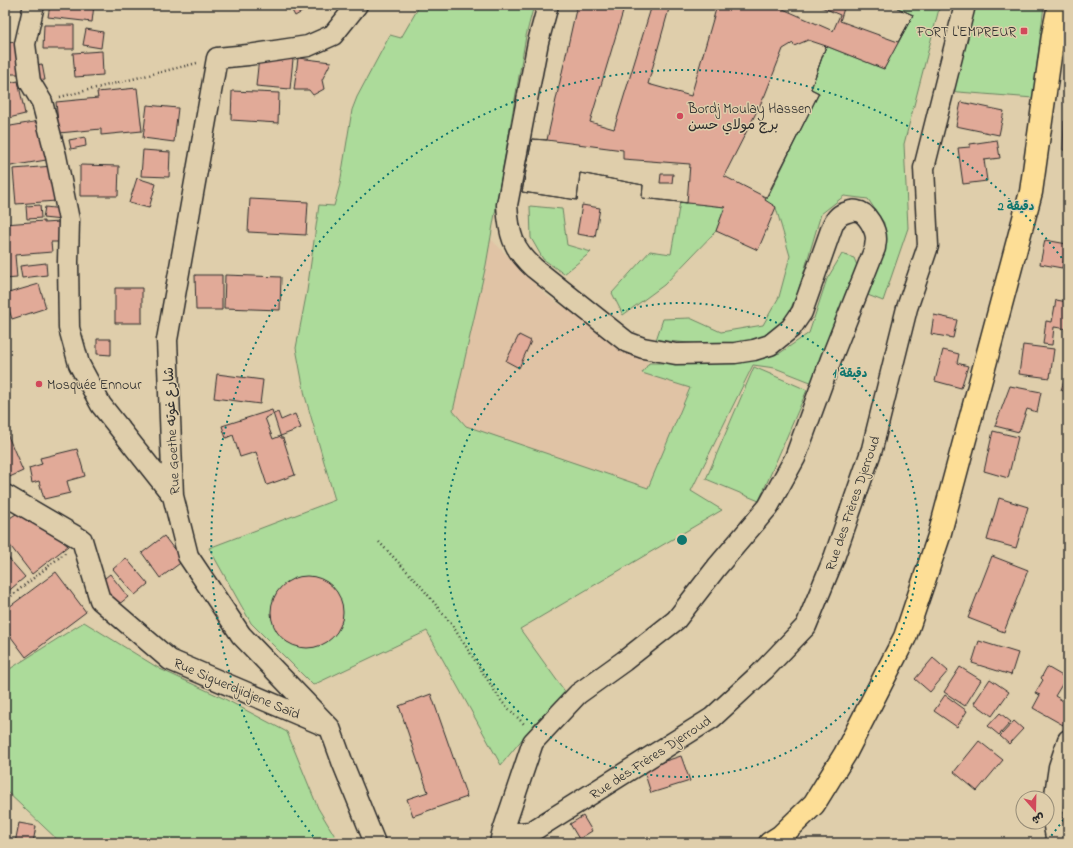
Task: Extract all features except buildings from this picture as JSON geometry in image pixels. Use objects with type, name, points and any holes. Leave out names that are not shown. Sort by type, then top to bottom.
[{"type":"main road","points":[[770,843],[781,836],[814,804],[845,754],[907,629],[939,536],[1031,192],[1053,35],[1059,5]]},
{"type":"street","points":[[34,5],[25,44],[30,82],[42,102],[56,156],[69,220],[69,328],[79,364],[101,405],[173,496]]},
{"type":"street","points":[[217,58],[308,46],[333,35],[358,5]]},
{"type":"street","points":[[501,838],[533,742],[578,694],[624,661],[676,620],[717,567],[768,507],[795,458],[831,359],[875,248],[876,238],[870,221],[862,212],[856,210],[844,213],[835,220],[802,312],[791,328],[770,345],[754,350],[735,353],[676,354],[643,348],[627,342],[599,321],[523,258],[514,243],[509,225],[507,205],[538,42],[548,5]]},
{"type":"street","name":"Rue des Frères Djerroud","points":[[501,838],[531,832],[712,718],[764,670],[806,626],[834,558],[872,449],[907,308],[928,246],[924,168],[965,5]]},
{"type":"street","name":"Rue Goethe شارع غوته","points":[[217,58],[167,340],[173,496],[188,556],[241,635],[330,728],[375,843]]},
{"type":"street","points":[[5,495],[82,540]]},
{"type":"street","name":"Rue Siguerdjidjene Saïd","points":[[82,540],[100,600],[170,660],[330,728]]},
{"type":"street","points":[[1057,843],[1052,815],[1059,767],[1068,740]]},
{"type":"path","points":[[42,102],[217,58]]},
{"type":"path","points":[[5,601],[82,540]]},
{"type":"path","points":[[379,542],[420,584],[452,625],[502,702],[538,736]]},
{"type":"shaded area","points":[[490,238],[547,296],[649,363],[642,373],[690,387],[648,488],[466,426],[453,411],[486,265]]},
{"type":"green space","points":[[420,5],[534,5],[526,36],[486,265],[453,411],[466,426],[648,488],[690,388],[642,373],[649,363],[741,363],[780,353],[809,333],[827,279],[842,254],[854,258],[859,270],[813,383],[775,368],[753,365],[691,491],[722,510],[520,629],[566,693],[537,721],[501,765],[427,631],[313,685],[251,623],[209,548],[335,500],[305,396],[296,348],[307,291],[319,205],[334,206],[340,184],[352,110],[357,97],[390,35],[401,38]]},
{"type":"green space","points":[[891,5],[940,5],[904,144],[908,228],[883,301],[865,294],[885,248],[884,223],[868,199],[844,196],[821,214],[798,292],[784,324],[761,341],[733,347],[656,340],[663,319],[690,318],[721,332],[763,325],[779,297],[790,256],[776,208],[765,200],[819,93],[811,89],[826,46],[884,69],[913,15]]},
{"type":"green space","points":[[967,5],[1044,5],[1033,98],[946,91]]},
{"type":"green space","points":[[680,202],[725,207],[716,231],[664,285],[623,315],[612,293],[650,251],[671,254]]},
{"type":"green space","points":[[530,206],[562,209],[567,245],[591,252],[564,274],[543,259],[531,238]]},
{"type":"green space","points":[[754,367],[807,390],[759,501],[706,479]]},
{"type":"green space","points":[[84,622],[160,669],[223,698],[287,732],[318,808],[339,843],[61,843],[5,790],[5,672]]},
{"type":"place","name":"FORT L'EMPREUR","points":[[1024,31]]},
{"type":"place","name":"Bordj Moulay Hassen برج مولاي حسن","points":[[680,116]]},
{"type":"place","name":"Mosquée Ennour","points":[[39,384]]}]
